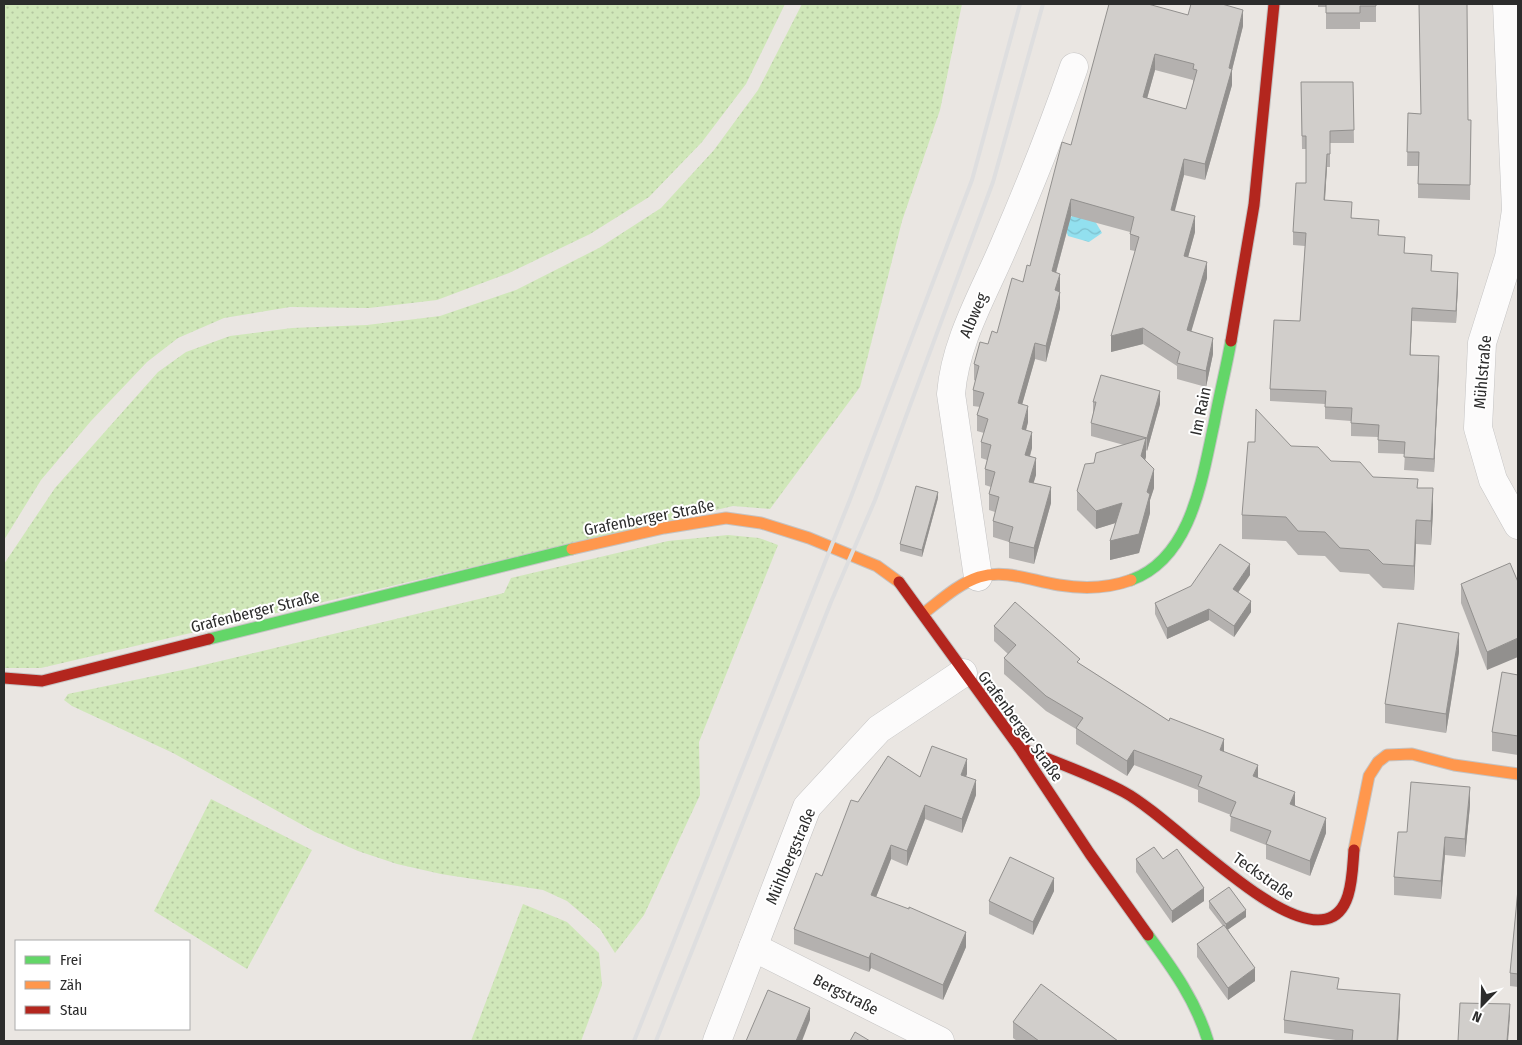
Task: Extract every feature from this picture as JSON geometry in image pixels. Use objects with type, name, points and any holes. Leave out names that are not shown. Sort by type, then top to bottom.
[{"type":"street","name":"Im Rain","points":[[924,613],[952,591],[978,577],[996,574],[1015,575],[1059,585],[1082,587],[1130,581],[1149,572],[1168,557],[1182,533],[1205,464],[1232,344],[1251,230],[1265,119],[1274,4]]},
{"type":"street","name":"Mühlstraße","points":[[1511,7],[1516,210],[1509,257],[1482,343],[1478,428],[1493,480],[1518,525]]},
{"type":"street","name":"Albweg","points":[[978,577],[951,394],[953,372],[970,322],[1050,137],[1074,67]]},
{"type":"street","name":"Grafenberger Straße","points":[[4,678],[42,681],[494,567],[664,528],[726,518],[760,523],[809,538],[877,566],[902,584],[1019,747],[1090,854],[1183,984],[1200,1015],[1208,1041]]},
{"type":"street","name":"Mühlbergstraße","points":[[717,1041],[808,807],[879,729],[964,672]]},
{"type":"street","name":"Teckstraße","points":[[1019,747],[1125,792],[1270,902],[1293,916],[1313,921],[1331,917],[1343,905],[1350,888],[1355,839],[1368,779],[1379,760],[1388,754],[1406,754],[1454,765],[1518,774]]},
{"type":"street","name":"Bergstraße","points":[[753,947],[940,1041]]},
{"type":"green space","points":[[4,4],[785,4],[746,84],[702,142],[649,197],[590,234],[509,273],[437,300],[369,308],[290,307],[224,318],[178,338],[147,362],[91,421],[41,480],[4,540]]},
{"type":"green space","points":[[802,4],[962,4],[940,110],[902,221],[860,387],[770,509],[733,506],[41,668],[4,668],[4,564],[55,488],[158,372],[186,352],[230,336],[292,328],[367,325],[440,316],[516,290],[599,248],[661,208],[714,150],[758,90]]},
{"type":"green space","points":[[728,535],[759,538],[778,545],[699,742],[700,795],[644,915],[615,953],[600,929],[567,901],[543,890],[441,874],[397,864],[358,851],[315,832],[173,753],[72,706],[64,700],[68,694],[187,669],[504,593],[511,578],[668,541]]},
{"type":"green space","points":[[211,799],[312,850],[247,969],[154,911]]},
{"type":"green space","points":[[523,904],[567,922],[599,953],[602,985],[581,1041],[471,1041]]},
{"type":"water","points":[[1073,215],[1095,221],[1102,233],[1089,242],[1068,236],[1064,224]]},
{"type":"building","points":[[1109,4],[1148,4],[1188,15],[1191,4],[1222,4],[1243,10],[1229,68],[1232,69],[1205,164],[1184,159],[1171,210],[1195,216],[1184,256],[1207,262],[1187,330],[1213,338],[1206,371],[1177,363],[1180,352],[1143,328],[1111,336],[1139,237],[1130,234],[1134,217],[1071,199],[1052,271],[1060,274],[1055,290],[1060,292],[1046,346],[1035,343],[1018,403],[1028,406],[1022,429],[1032,432],[1025,455],[1036,458],[1029,482],[1051,487],[1034,548],[1009,542],[1013,527],[993,521],[999,497],[989,494],[995,472],[985,469],[991,445],[981,442],[988,419],[977,415],[984,393],[973,390],[979,366],[974,364],[980,342],[988,344],[992,331],[997,333],[1012,278],[1023,282],[1027,265],[1030,266],[1062,142],[1071,145]],"holes":[[[1155,54],[1194,64],[1193,69],[1197,70],[1186,109],[1143,97]]]},
{"type":"building","points":[[1326,4],[1376,4],[1376,6],[1360,6],[1360,13],[1326,13]]},
{"type":"building","points":[[1419,4],[1467,4],[1468,120],[1471,120],[1470,185],[1418,184],[1419,152],[1407,152],[1408,113],[1421,114]]},
{"type":"building","points":[[1301,82],[1353,82],[1354,130],[1330,131],[1330,154],[1327,154],[1324,200],[1352,202],[1351,218],[1379,220],[1378,235],[1405,237],[1404,253],[1432,255],[1431,271],[1458,273],[1456,311],[1412,308],[1410,355],[1439,356],[1434,459],[1404,457],[1405,442],[1378,440],[1379,425],[1351,423],[1352,408],[1325,407],[1326,391],[1270,389],[1274,320],[1300,321],[1306,233],[1293,232],[1296,183],[1306,183],[1306,136],[1302,136]]},
{"type":"building","points":[[1101,375],[1160,391],[1147,438],[1091,423],[1096,402],[1093,402]]},
{"type":"building","points":[[1256,409],[1291,446],[1318,447],[1331,461],[1360,462],[1373,477],[1418,479],[1417,488],[1433,488],[1431,521],[1416,520],[1414,566],[1383,564],[1369,550],[1340,548],[1325,532],[1298,531],[1286,517],[1242,515],[1248,442],[1255,442]]},
{"type":"building","points":[[1146,438],[1141,456],[1154,469],[1147,492],[1150,494],[1139,534],[1110,541],[1122,503],[1096,511],[1077,491],[1085,464],[1094,463],[1096,453]]},
{"type":"building","points":[[916,486],[938,492],[922,550],[900,544]]},
{"type":"building","points":[[1220,544],[1250,564],[1233,589],[1251,601],[1234,626],[1209,609],[1167,628],[1155,603],[1191,586]]},
{"type":"building","points":[[1510,563],[1518,582],[1518,638],[1487,652],[1461,584]]},
{"type":"building","points":[[1015,602],[1080,659],[1077,662],[1169,721],[1170,718],[1224,739],[1220,750],[1258,765],[1253,776],[1295,792],[1290,804],[1326,818],[1310,861],[1266,844],[1271,831],[1230,816],[1236,802],[1198,786],[1202,776],[1134,750],[1127,761],[1076,728],[1083,718],[1046,696],[1004,658],[1016,645],[994,626]]},
{"type":"building","points":[[1398,623],[1459,633],[1446,714],[1385,704]]},
{"type":"building","points":[[1502,672],[1518,675],[1518,736],[1492,732]]},
{"type":"building","points":[[932,746],[967,759],[961,775],[976,780],[962,819],[925,805],[907,851],[891,845],[871,895],[909,909],[909,907],[966,932],[943,985],[871,953],[869,958],[794,929],[816,873],[822,876],[851,800],[858,802],[888,756],[920,777]]},
{"type":"building","points":[[1411,782],[1470,787],[1465,839],[1445,837],[1441,881],[1394,877],[1398,832],[1407,832]]},
{"type":"building","points":[[1154,847],[1163,859],[1177,849],[1204,888],[1172,911],[1136,859]]},
{"type":"building","points":[[1010,857],[1054,878],[1033,922],[989,901]]},
{"type":"building","points":[[1229,887],[1246,910],[1226,924],[1209,901]]},
{"type":"building","points":[[1518,889],[1518,974],[1510,973]]},
{"type":"building","points":[[1224,925],[1255,968],[1228,988],[1197,944]]},
{"type":"building","points":[[1291,971],[1339,978],[1337,989],[1400,994],[1397,1041],[1352,1041],[1353,1030],[1284,1020]]},
{"type":"building","points":[[1041,984],[1118,1041],[1039,1041],[1013,1022]]},
{"type":"building","points":[[768,990],[810,1008],[796,1041],[746,1041]]},
{"type":"building","points":[[1460,1003],[1510,1004],[1507,1041],[1458,1041]]},
{"type":"building","points":[[855,1032],[870,1041],[850,1041]]},
{"type":"railway","points":[[634,1041],[851,497],[972,180],[1020,4]]},
{"type":"railway","points":[[656,1041],[831,602],[875,500],[993,182],[1043,4]]},
{"type":"traffic: fast","points":[[1131,580],[1152,569],[1168,554],[1181,535],[1191,514],[1205,468],[1231,341]]},
{"type":"traffic: fast","points":[[209,639],[572,549]]},
{"type":"traffic: fast","points":[[1148,935],[1175,973],[1190,999],[1208,1041]]},
{"type":"traffic: slow","points":[[572,549],[664,528],[726,518],[761,523],[809,538],[877,566],[899,582]]},
{"type":"traffic: slow","points":[[924,613],[964,584],[979,577],[989,575],[1019,576],[1077,587],[1105,586],[1131,580]]},
{"type":"traffic: slow","points":[[1354,850],[1369,776],[1378,762],[1387,755],[1412,754],[1454,765],[1518,774]]},
{"type":"traffic: jam","points":[[1231,341],[1254,205],[1274,4]]},
{"type":"traffic: jam","points":[[899,582],[1019,747],[1090,854],[1148,935]]},
{"type":"traffic: jam","points":[[4,678],[42,681],[209,639]]},
{"type":"traffic: jam","points":[[1019,747],[1086,774],[1124,792],[1144,805],[1252,891],[1280,908],[1305,918],[1326,919],[1335,915],[1341,909],[1349,890],[1354,850]]}]
